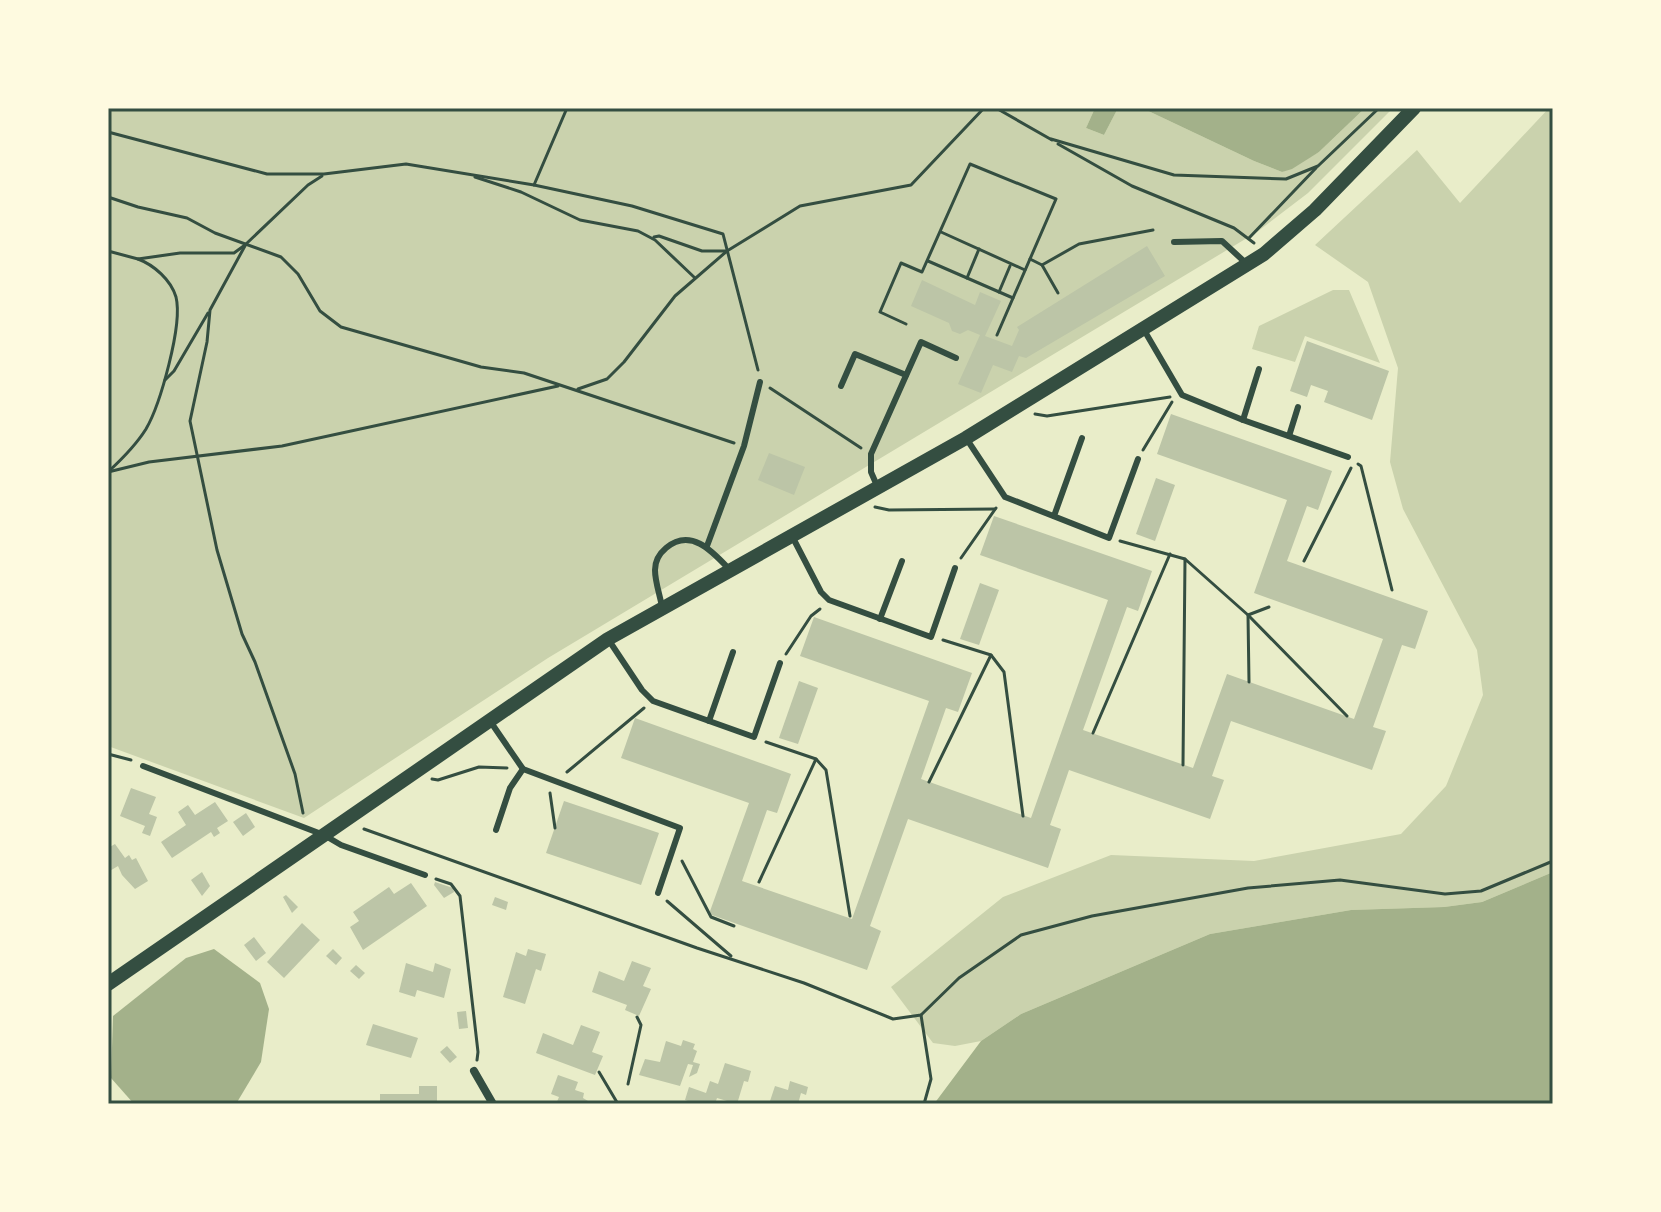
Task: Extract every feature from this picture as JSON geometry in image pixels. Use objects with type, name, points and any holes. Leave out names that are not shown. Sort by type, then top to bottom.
[{"type":"street","points":[[108,984],[608,639],[1014,410],[1248,265],[1315,210],[1414,108]]},
{"type":"street","points":[[474,1071],[493,1104]]},
{"type":"lane","points":[[1174,242],[1222,241],[1248,265]]},
{"type":"lane","points":[[1143,330],[1182,395],[1348,457]]},
{"type":"lane","points":[[878,488],[871,472],[871,454],[921,342],[956,358]]},
{"type":"lane","points":[[841,386],[855,354],[906,375]]},
{"type":"lane","points":[[1243,420],[1259,369]]},
{"type":"lane","points":[[707,546],[744,446],[760,382]]},
{"type":"lane","points":[[1289,436],[1298,407]]},
{"type":"lane","points":[[966,438],[1005,497],[1109,538],[1138,459]]},
{"type":"lane","points":[[1054,516],[1082,438]]},
{"type":"lane","points":[[792,536],[821,592],[829,600],[931,637],[955,568]]},
{"type":"lane","points":[[662,607],[655,570],[659,556],[671,545],[680,541],[698,541],[729,569]]},
{"type":"lane","points":[[880,619],[902,561]]},
{"type":"lane","points":[[608,639],[642,690],[653,701],[754,737],[780,663]]},
{"type":"lane","points":[[709,721],[733,652]]},
{"type":"lane","points":[[490,721],[523,769],[680,828],[658,893]]},
{"type":"lane","points":[[143,766],[425,875]]},
{"type":"lane","points":[[496,830],[510,788],[523,769]]},
{"type":"path","points":[[534,185],[567,108]]},
{"type":"path","points":[[576,390],[607,379],[675,296],[727,251],[800,206],[911,185],[984,108]]},
{"type":"path","points":[[996,108],[1132,186],[1234,228],[1264,254]]},
{"type":"path","points":[[1249,238],[1379,108]]},
{"type":"path","points":[[108,132],[267,174],[324,174],[406,164],[456,172],[632,206],[723,234],[760,382],[871,454]]},
{"type":"path","points":[[1051,139],[1174,175],[1286,179],[1318,166]]},
{"type":"path","points":[[906,324],[879,313],[901,263],[922,272],[970,164],[1056,199],[997,335]]},
{"type":"path","points":[[456,172],[521,192],[580,220],[638,231],[650,237],[695,278]]},
{"type":"path","points":[[138,259],[180,253],[234,253],[324,174]]},
{"type":"path","points":[[108,197],[187,218],[215,233],[281,257],[298,274],[320,311],[341,327],[481,367],[524,373],[744,446]]},
{"type":"path","points":[[1042,265],[1079,244],[1153,230]]},
{"type":"path","points":[[940,232],[1025,270]]},
{"type":"path","points":[[650,237],[659,236],[702,251],[727,251]]},
{"type":"path","points":[[164,381],[174,371],[247,244]]},
{"type":"path","points":[[967,278],[979,249]]},
{"type":"path","points":[[108,251],[149,263],[162,275],[176,298],[174,338],[164,381],[145,430],[108,472]]},
{"type":"path","points":[[1030,259],[1042,265],[1058,293]]},
{"type":"path","points":[[927,261],[1013,298]]},
{"type":"path","points":[[999,292],[1011,264]]},
{"type":"path","points":[[210,310],[206,353],[190,421],[196,458],[221,564],[242,634],[295,774],[305,828]]},
{"type":"path","points":[[108,472],[149,462],[282,446],[562,385]]},
{"type":"path","points":[[1014,410],[1047,416],[1182,395]]},
{"type":"path","points":[[1138,459],[1171,404],[1182,395]]},
{"type":"path","points":[[1304,561],[1354,461],[1361,466],[1392,590]]},
{"type":"path","points":[[851,502],[889,510],[995,509],[955,568]]},
{"type":"path","points":[[1109,538],[1185,559],[1248,615],[1347,716]]},
{"type":"path","points":[[1093,733],[1170,554]]},
{"type":"path","points":[[1183,765],[1185,559]]},
{"type":"path","points":[[780,663],[811,616],[829,600]]},
{"type":"path","points":[[1248,615],[1269,607]]},
{"type":"path","points":[[1248,615],[1249,682]]},
{"type":"path","points":[[931,637],[991,655],[1004,672],[1023,816]]},
{"type":"path","points":[[929,782],[991,655]]},
{"type":"path","points":[[555,828],[548,796],[555,782],[653,701]]},
{"type":"path","points":[[754,737],[816,759],[826,770],[850,916]]},
{"type":"path","points":[[108,754],[143,766]]},
{"type":"path","points":[[759,882],[816,759]]},
{"type":"path","points":[[409,776],[438,780],[479,767],[523,769]]},
{"type":"path","points":[[347,819],[363,829],[804,983],[893,1019],[921,1015],[959,978],[1021,935],[1092,916],[1248,888],[1340,880],[1445,894],[1481,891],[1553,861]]},
{"type":"path","points":[[675,848],[711,917],[734,926]]},
{"type":"path","points":[[425,875],[451,884],[460,896],[478,1052],[474,1071]]},
{"type":"path","points":[[658,893],[734,959]]},
{"type":"path","points":[[921,1015],[931,1079],[924,1104]]},
{"type":"path","points":[[628,1084],[641,1025],[637,1017]]},
{"type":"path","points":[[599,1072],[618,1104]]},
{"type":"shaded area","points":[[108,108],[1095,108],[1086,128],[1104,135],[1118,108],[1142,108],[1282,172],[1319,152],[1365,108],[1393,108],[1308,193],[1257,232],[548,658],[304,818],[108,746]]},
{"type":"shaded area","points":[[1095,108],[1118,108],[1104,135],[1086,128]]},
{"type":"shaded area","points":[[1142,108],[1365,108],[1319,152],[1282,172]]},
{"type":"shaded area","points":[[1549,108],[1553,108],[1553,872],[1482,902],[1444,907],[1351,910],[1210,934],[1021,1014],[981,1041],[955,1046],[933,1043],[891,987],[1003,897],[1111,855],[1254,861],[1401,834],[1446,786],[1483,695],[1477,650],[1403,509],[1390,462],[1398,368],[1368,282],[1315,245],[1417,150],[1460,203]]},
{"type":"shaded area","points":[[1333,290],[1349,290],[1380,363],[1305,336],[1295,362],[1252,349],[1259,326]]},
{"type":"shaded area","points":[[1553,872],[1553,1104],[934,1104],[981,1041],[1021,1014],[1210,934],[1351,910],[1444,907],[1482,902]]},
{"type":"shaded area","points":[[214,949],[260,983],[269,1009],[261,1062],[236,1104],[134,1104],[111,1078],[113,1016],[186,958]]},
{"type":"building","points":[[1147,246],[1165,276],[1026,358],[1019,356],[1012,372],[993,365],[981,393],[958,384],[980,335],[968,330],[960,334],[952,331],[949,323],[911,306],[922,280],[975,305],[980,292],[1001,301],[985,336],[1012,346],[1019,330],[1017,327]]},
{"type":"building","points":[[1307,341],[1389,371],[1372,420],[1324,402],[1328,391],[1311,385],[1307,397],[1290,391]]},
{"type":"building","points":[[1171,414],[1332,471],[1318,510],[1307,506],[1287,561],[1428,611],[1415,649],[1402,645],[1373,727],[1386,731],[1372,770],[1231,721],[1212,776],[1224,780],[1210,819],[1069,770],[1050,825],[1061,829],[1048,868],[908,819],[870,926],[881,931],[867,970],[709,914],[749,803],[621,758],[635,718],[791,774],[777,813],[767,810],[742,881],[852,919],[929,701],[800,656],[814,617],[972,673],[958,712],[946,708],[921,779],[1031,818],[1108,600],[980,555],[994,516],[1152,571],[1138,611],[1127,607],[1083,730],[1193,768],[1227,674],[1354,719],[1383,639],[1254,593],[1287,500],[1157,454]]},
{"type":"building","points":[[769,453],[805,467],[794,495],[758,480]]},
{"type":"building","points":[[1156,478],[1175,485],[1155,541],[1136,534]]},
{"type":"building","points":[[980,583],[999,590],[979,645],[960,639]]},
{"type":"building","points":[[799,681],[818,688],[798,744],[779,738]]},
{"type":"building","points":[[131,788],[156,797],[149,814],[157,817],[150,836],[142,833],[145,826],[120,816]]},
{"type":"building","points":[[564,801],[659,833],[641,885],[546,853]]},
{"type":"building","points":[[215,802],[228,821],[217,828],[220,833],[214,837],[211,832],[172,858],[161,842],[186,825],[178,812],[188,805],[195,815]]},
{"type":"building","points":[[246,813],[255,827],[243,836],[233,822]]},
{"type":"building","points":[[115,844],[125,858],[129,855],[132,860],[136,858],[148,881],[135,889],[118,866],[108,872],[108,854],[111,852],[108,848]]},
{"type":"building","points":[[202,872],[210,886],[202,896],[191,880]]},
{"type":"building","points":[[435,882],[453,888],[454,892],[444,898]]},
{"type":"building","points":[[411,883],[427,906],[363,950],[350,927],[359,921],[353,912],[389,887],[394,894]]},
{"type":"building","points":[[286,895],[298,907],[292,913],[283,897]]},
{"type":"building","points":[[495,897],[508,902],[506,910],[492,905]]},
{"type":"building","points":[[302,923],[320,940],[284,978],[267,962]]},
{"type":"building","points":[[254,937],[266,953],[256,961],[244,945]]},
{"type":"building","points":[[333,949],[342,958],[336,965],[326,956]]},
{"type":"building","points":[[528,949],[546,954],[541,971],[536,969],[525,1004],[503,997],[516,952],[526,956]]},
{"type":"building","points":[[632,961],[651,968],[643,986],[651,989],[639,1016],[625,1010],[627,1005],[592,992],[599,971],[624,981]]},
{"type":"building","points":[[406,963],[433,972],[435,963],[451,969],[444,998],[417,990],[415,997],[399,992]]},
{"type":"building","points":[[356,965],[365,973],[359,979],[350,971]]},
{"type":"building","points":[[466,1011],[468,1028],[459,1029],[457,1012]]},
{"type":"building","points":[[373,1024],[418,1038],[411,1058],[366,1045]]},
{"type":"building","points":[[581,1025],[600,1032],[592,1052],[603,1056],[595,1075],[536,1053],[543,1033],[573,1045]]},
{"type":"building","points":[[683,1040],[695,1044],[693,1049],[697,1051],[693,1062],[700,1064],[697,1073],[689,1077],[693,1065],[688,1064],[680,1086],[639,1075],[645,1059],[660,1062],[666,1041],[681,1046]]},
{"type":"building","points":[[447,1046],[457,1057],[450,1063],[440,1052]]},
{"type":"building","points":[[725,1063],[751,1071],[748,1082],[744,1081],[737,1104],[717,1098],[715,1104],[685,1100],[689,1087],[706,1093],[710,1081],[718,1084]]},
{"type":"building","points":[[558,1075],[578,1082],[575,1090],[584,1093],[587,1104],[556,1104],[559,1097],[551,1094]]},
{"type":"building","points":[[790,1081],[808,1087],[806,1095],[801,1093],[798,1104],[769,1104],[775,1086],[788,1090]]},
{"type":"building","points":[[419,1086],[437,1086],[437,1104],[380,1104],[380,1094],[419,1094]]}]
